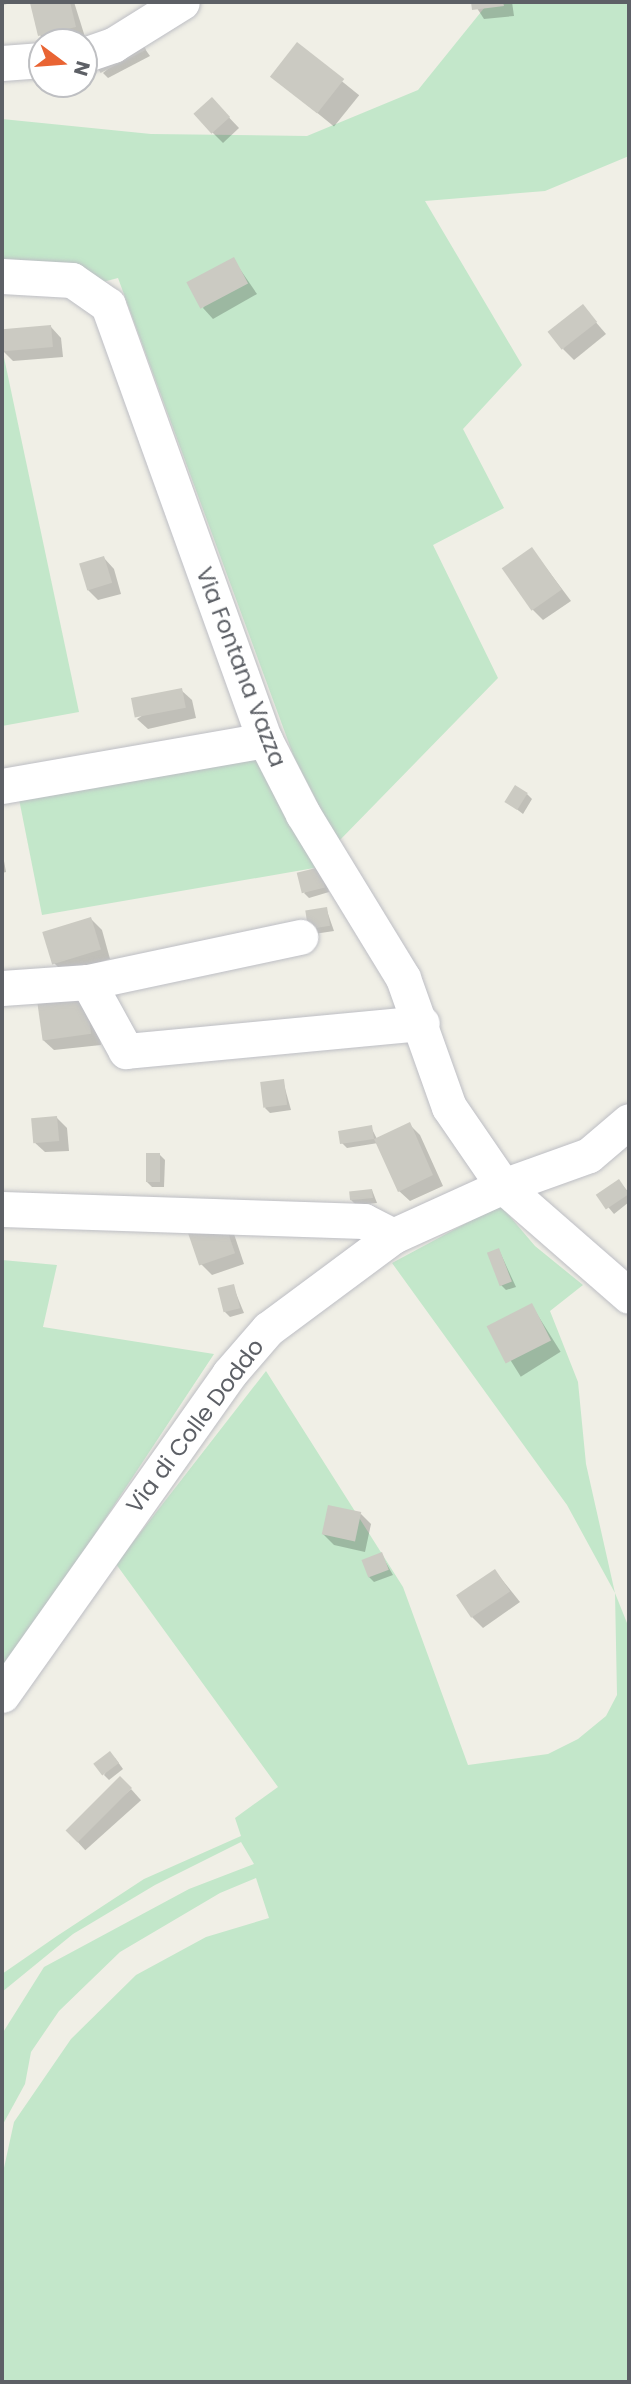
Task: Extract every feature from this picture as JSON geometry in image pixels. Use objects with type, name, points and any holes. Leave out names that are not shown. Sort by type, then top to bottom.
[{"type":"street","points":[[98,50],[113,45],[182,2]]},
{"type":"street","points":[[2,63],[28,61]]},
{"type":"street","name":"Via Fontana Vazza","points":[[2,276],[72,280],[108,305],[265,740],[303,814],[403,978],[422,1023],[449,1107],[503,1186],[629,1296]]},
{"type":"street","points":[[2,786],[265,740]]},
{"type":"street","points":[[2,988],[88,982],[300,937]]},
{"type":"street","points":[[88,982],[126,1051],[422,1023]]},
{"type":"street","name":"Via di Colle Doddo","points":[[2,1695],[229,1374],[268,1329],[393,1236],[503,1186],[589,1155],[629,1121]]},
{"type":"street","points":[[2,1209],[364,1221],[393,1236]]},
{"type":"green space","points":[[489,2],[629,2],[629,156],[545,191],[425,201],[522,365],[463,429],[504,508],[433,545],[498,678],[338,842],[294,757],[118,278],[91,285],[2,277],[2,119],[151,134],[307,136],[418,90]]},
{"type":"green space","points":[[2,348],[79,712],[2,726]]},
{"type":"green space","points":[[258,742],[320,867],[42,915],[16,784]]},
{"type":"green space","points":[[500,1205],[535,1246],[583,1285],[550,1311],[578,1382],[586,1464],[615,1593],[567,1505],[392,1263]]},
{"type":"green space","points":[[2,1260],[57,1265],[43,1327],[214,1354],[2,1675]]},
{"type":"green space","points":[[266,1371],[403,1587],[468,1765],[548,1754],[578,1739],[606,1716],[617,1695],[615,1593],[629,1628],[629,2382],[2,2382],[2,2177],[14,2122],[71,2039],[136,1975],[206,1937],[269,1918],[256,1878],[220,1893],[120,1952],[59,2011],[31,2052],[25,2084],[2,2126],[2,2034],[44,1967],[189,1889],[254,1864],[241,1842],[155,1885],[73,1934],[2,1992],[2,1974],[144,1879],[241,1836],[235,1818],[278,1787],[116,1564]]},
{"type":"building","points":[[70,2],[76,27],[36,28],[30,3]]},
{"type":"building","points":[[471,2],[503,2],[504,6],[472,10]]},
{"type":"building","points":[[141,40],[146,50],[101,73],[98,62]]},
{"type":"building","points":[[297,42],[344,79],[317,114],[270,77]]},
{"type":"building","points":[[212,97],[230,117],[211,134],[193,114]]},
{"type":"building","points":[[234,257],[248,283],[200,309],[186,282]]},
{"type":"building","points":[[583,304],[597,322],[562,350],[548,332]]},
{"type":"building","points":[[51,325],[53,347],[4,351],[2,329]]},
{"type":"building","points":[[532,547],[562,590],[532,611],[502,568]]},
{"type":"building","points":[[104,556],[112,583],[87,590],[79,564]]},
{"type":"building","points":[[182,688],[186,708],[135,718],[131,698]]},
{"type":"building","points":[[515,785],[528,793],[517,810],[504,802]]},
{"type":"building","points":[[320,867],[325,887],[302,893],[297,873]]},
{"type":"building","points":[[327,907],[330,926],[308,929],[305,910]]},
{"type":"building","points":[[91,917],[101,950],[52,964],[42,932]]},
{"type":"building","points":[[86,997],[91,1034],[43,1040],[37,1004]]},
{"type":"building","points":[[284,1079],[287,1105],[263,1108],[260,1082]]},
{"type":"building","points":[[57,1116],[59,1141],[33,1143],[31,1118]]},
{"type":"building","points":[[410,1122],[433,1175],[398,1192],[374,1139]]},
{"type":"building","points":[[372,1125],[374,1139],[340,1144],[338,1131]]},
{"type":"building","points":[[146,1153],[160,1153],[160,1182],[146,1182]]},
{"type":"building","points":[[619,1179],[629,1194],[606,1210],[596,1195]]},
{"type":"building","points":[[372,1189],[373,1198],[350,1200],[349,1191]]},
{"type":"building","points":[[224,1221],[235,1253],[199,1266],[188,1233]]},
{"type":"building","points":[[499,1248],[512,1282],[500,1286],[487,1253]]},
{"type":"building","points":[[234,1284],[240,1308],[224,1312],[218,1288]]},
{"type":"building","points":[[532,1303],[551,1340],[506,1364],[487,1326]]},
{"type":"building","points":[[328,1505],[361,1512],[355,1541],[322,1534]]},
{"type":"building","points":[[382,1552],[389,1570],[368,1578],[361,1560]]},
{"type":"building","points":[[495,1569],[510,1591],[471,1618],[456,1595]]},
{"type":"building","points":[[110,1751],[119,1763],[102,1776],[93,1764]]},
{"type":"building","points":[[120,1776],[132,1788],[78,1842],[66,1830]]}]
